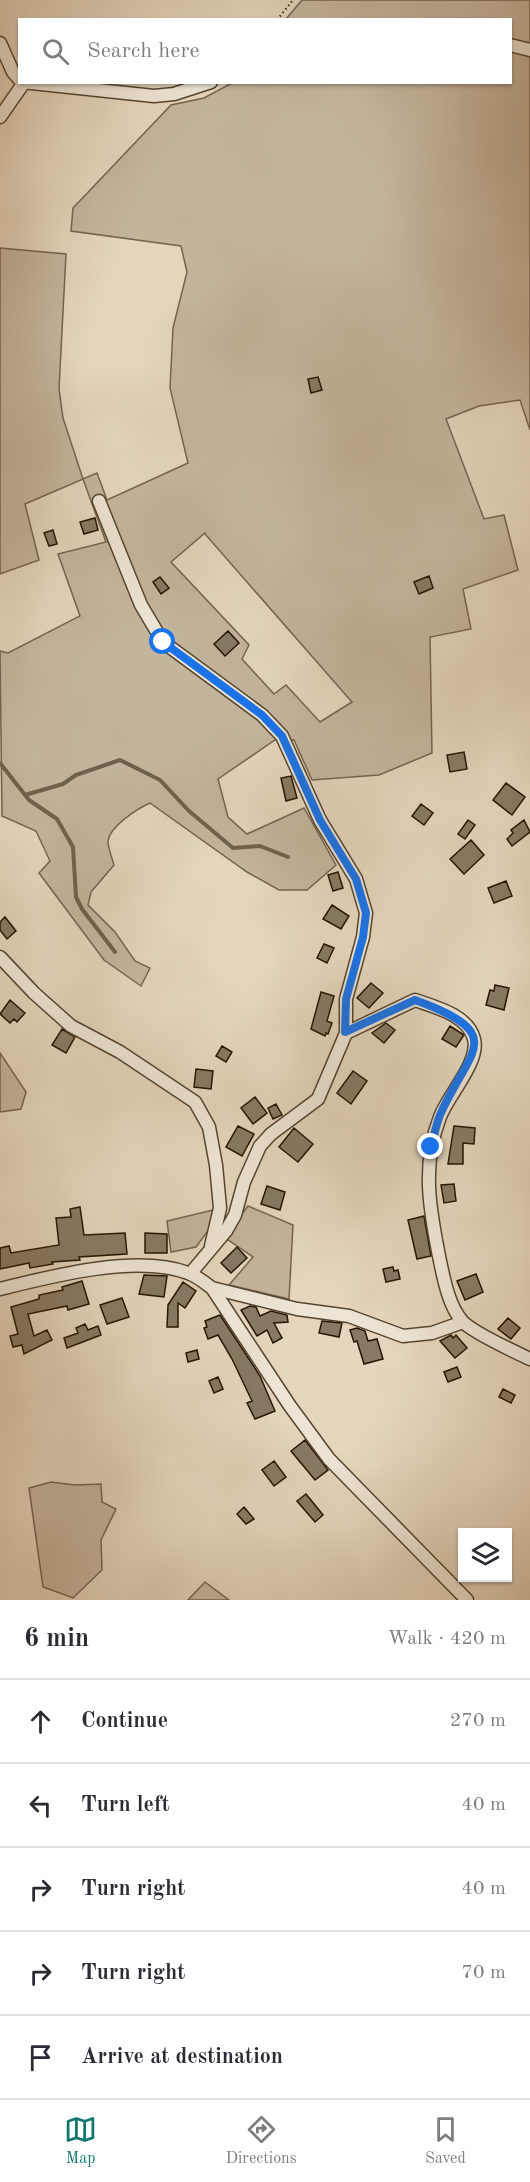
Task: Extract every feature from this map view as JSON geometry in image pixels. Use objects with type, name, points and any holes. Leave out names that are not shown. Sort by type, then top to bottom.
[{"type":"street","points":[[0,43],[13,72],[18,78]]},
{"type":"street","points":[[512,46],[530,50]]},
{"type":"street","points":[[0,117],[21,84]]},
{"type":"street","points":[[41,84],[154,96],[174,94],[205,84]]},
{"type":"street","points":[[99,501],[141,605],[163,642],[262,715],[282,736],[320,820],[356,879],[366,913],[363,937],[346,999],[345,1032],[318,1099],[271,1134],[260,1146],[244,1182],[235,1215],[226,1231],[210,1247],[190,1274]]},
{"type":"street","points":[[0,957],[34,993],[71,1026],[120,1052],[195,1102],[209,1127],[216,1165],[220,1208],[210,1247]]},
{"type":"street","points":[[345,1032],[415,1000],[449,1012],[465,1024],[473,1036],[476,1047],[467,1070],[440,1116],[431,1147],[429,1203],[444,1276],[453,1305],[463,1322],[530,1359]]},
{"type":"street","points":[[0,1289],[84,1272],[126,1267],[158,1268],[190,1274],[212,1288],[297,1309],[349,1316],[403,1336],[432,1333],[463,1322]]},
{"type":"street","points":[[212,1288],[290,1406],[329,1459],[467,1600]]},
{"type":"path","points":[[279,18],[293,0]]},
{"type":"shaded area","points":[[302,0],[530,0],[530,430],[520,400],[479,406],[446,419],[484,519],[504,515],[518,570],[463,589],[471,629],[430,637],[432,753],[379,775],[312,780],[294,740],[275,740],[218,779],[228,817],[247,834],[304,808],[336,865],[307,890],[279,890],[247,872],[150,803],[119,824],[108,841],[114,865],[91,892],[88,905],[115,932],[135,961],[150,968],[141,986],[104,960],[39,873],[50,861],[36,831],[2,816],[0,651],[8,653],[80,616],[58,554],[106,542],[83,479],[97,473],[107,500],[188,463],[170,388],[173,328],[187,272],[181,246],[71,231],[73,208],[171,105],[204,98],[230,84],[512,84],[512,18],[287,18]],"holes":[[[205,533],[352,702],[320,722],[286,685],[274,694],[242,659],[249,645],[171,562]]]},
{"type":"shaded area","points":[[0,248],[66,254],[59,389],[63,418],[83,479],[25,504],[39,560],[0,574]]},
{"type":"shaded area","points":[[0,1053],[26,1092],[21,1109],[0,1112]]},
{"type":"shaded area","points":[[248,1206],[293,1225],[289,1299],[229,1285],[253,1257],[224,1237]]},
{"type":"shaded area","points":[[213,1210],[210,1228],[196,1247],[171,1252],[167,1221]]},
{"type":"shaded area","points":[[51,1482],[75,1485],[101,1484],[102,1502],[116,1509],[101,1540],[102,1570],[73,1598],[43,1587],[29,1488]]},
{"type":"shaded area","points":[[205,1582],[229,1600],[188,1600]]},
{"type":"building","points":[[318,377],[322,390],[311,393],[308,379]]},
{"type":"building","points":[[95,518],[98,530],[84,534],[80,522]]},
{"type":"building","points":[[53,530],[57,544],[49,546],[44,533]]},
{"type":"building","points":[[429,576],[433,588],[419,594],[414,582]]},
{"type":"building","points":[[160,577],[169,588],[161,594],[153,582]]},
{"type":"building","points":[[228,631],[239,643],[225,656],[214,644]]},
{"type":"building","points":[[464,752],[467,769],[450,772],[447,755]]},
{"type":"building","points":[[291,776],[297,798],[286,801],[281,778]]},
{"type":"building","points":[[506,783],[525,797],[512,815],[493,800]]},
{"type":"building","points":[[421,804],[433,813],[424,825],[412,816]]},
{"type":"building","points":[[468,820],[475,825],[465,839],[458,834]]},
{"type":"building","points":[[524,820],[530,832],[512,846],[507,839],[513,833],[511,830]]},
{"type":"building","points":[[471,840],[484,855],[464,874],[450,859]]},
{"type":"building","points":[[338,872],[343,888],[333,891],[328,875]]},
{"type":"building","points":[[506,881],[512,896],[494,903],[488,888]]},
{"type":"building","points":[[332,905],[349,916],[341,929],[323,919]]},
{"type":"building","points":[[5,917],[16,931],[7,939],[0,930],[0,922]]},
{"type":"building","points":[[324,944],[334,948],[327,963],[317,958]]},
{"type":"building","points":[[371,983],[383,993],[369,1008],[357,998]]},
{"type":"building","points":[[495,985],[509,988],[504,1010],[486,1005],[490,990],[494,991]]},
{"type":"building","points":[[321,992],[334,996],[327,1021],[332,1023],[325,1036],[311,1029]]},
{"type":"building","points":[[10,1000],[25,1013],[17,1022],[14,1019],[10,1023],[0,1014]]},
{"type":"building","points":[[386,1023],[395,1030],[384,1043],[372,1033]]},
{"type":"building","points":[[450,1026],[464,1035],[456,1047],[442,1039]]},
{"type":"building","points":[[62,1029],[75,1037],[66,1053],[52,1045]]},
{"type":"building","points":[[222,1046],[232,1052],[226,1062],[216,1056]]},
{"type":"building","points":[[196,1069],[213,1071],[211,1089],[194,1087]]},
{"type":"building","points":[[353,1071],[367,1081],[351,1104],[337,1093]]},
{"type":"building","points":[[255,1097],[267,1113],[253,1124],[241,1108]]},
{"type":"building","points":[[276,1104],[282,1115],[273,1119],[268,1108]]},
{"type":"building","points":[[238,1126],[254,1134],[242,1156],[226,1147]]},
{"type":"building","points":[[454,1126],[475,1128],[474,1144],[463,1143],[463,1164],[448,1164]]},
{"type":"building","points":[[294,1128],[313,1144],[298,1162],[279,1147]]},
{"type":"building","points":[[454,1184],[456,1201],[444,1203],[441,1185]]},
{"type":"building","points":[[267,1186],[285,1192],[280,1210],[261,1204]]},
{"type":"building","points":[[80,1207],[84,1235],[125,1233],[127,1254],[79,1257],[80,1260],[52,1262],[53,1264],[30,1268],[29,1263],[0,1269],[0,1248],[9,1246],[11,1253],[59,1245],[56,1218],[71,1217],[70,1209]]},
{"type":"building","points":[[424,1216],[431,1256],[417,1259],[408,1220]]},
{"type":"building","points":[[145,1233],[167,1234],[167,1253],[145,1253]]},
{"type":"building","points":[[237,1247],[247,1258],[231,1273],[221,1263]]},
{"type":"building","points":[[393,1267],[394,1271],[398,1270],[400,1279],[386,1282],[383,1269]]},
{"type":"building","points":[[476,1274],[483,1292],[465,1300],[457,1281]]},
{"type":"building","points":[[144,1275],[167,1276],[164,1297],[139,1294]]},
{"type":"building","points":[[82,1281],[89,1304],[68,1310],[67,1306],[28,1314],[34,1336],[47,1330],[52,1340],[24,1354],[22,1345],[13,1347],[10,1336],[18,1334],[11,1307],[39,1299],[39,1295],[63,1290],[62,1287]]},
{"type":"building","points":[[183,1282],[196,1291],[185,1308],[178,1303],[178,1327],[167,1327],[168,1305]]},
{"type":"building","points":[[122,1298],[129,1317],[107,1324],[100,1305]]},
{"type":"building","points":[[250,1306],[256,1307],[260,1316],[271,1311],[287,1315],[288,1322],[274,1323],[282,1338],[273,1343],[267,1330],[257,1336],[241,1310]]},
{"type":"building","points":[[220,1315],[260,1376],[275,1411],[255,1419],[247,1403],[252,1401],[218,1335],[208,1339],[204,1328],[207,1327],[205,1321]]},
{"type":"building","points":[[508,1318],[520,1328],[511,1339],[498,1329]]},
{"type":"building","points":[[322,1321],[342,1323],[339,1337],[319,1333]]},
{"type":"building","points":[[85,1324],[88,1330],[98,1326],[101,1335],[67,1348],[64,1338],[78,1333],[76,1328]]},
{"type":"building","points":[[357,1328],[365,1331],[368,1341],[377,1339],[383,1359],[364,1364],[357,1341],[354,1342],[350,1330]]},
{"type":"building","points":[[451,1335],[453,1338],[456,1335],[467,1348],[455,1358],[440,1341]]},
{"type":"building","points":[[197,1350],[199,1359],[188,1362],[186,1353]]},
{"type":"building","points":[[457,1367],[461,1377],[448,1382],[444,1372]]},
{"type":"building","points":[[218,1377],[223,1389],[214,1393],[209,1381]]},
{"type":"building","points":[[503,1389],[515,1395],[511,1403],[499,1397]]},
{"type":"building","points":[[305,1440],[328,1470],[315,1480],[291,1451]]},
{"type":"building","points":[[274,1461],[286,1477],[274,1486],[262,1470]]},
{"type":"building","points":[[306,1494],[323,1515],[315,1522],[297,1501]]},
{"type":"building","points":[[244,1507],[254,1519],[246,1524],[237,1514]]},
{"type":"waterway","points":[[25,795],[63,784],[76,775],[120,760],[160,780],[189,811],[233,848],[260,846],[288,857]]},
{"type":"waterway","points":[[0,763],[29,800],[57,819],[73,847],[76,897],[82,909],[115,952]]},
{"type":"route","points":[[163,642],[262,715],[282,736],[320,820],[356,879],[366,913],[363,937],[346,999],[345,1032],[415,1000],[449,1012],[465,1024],[473,1036],[476,1047],[467,1070],[440,1116],[431,1147]]}]
